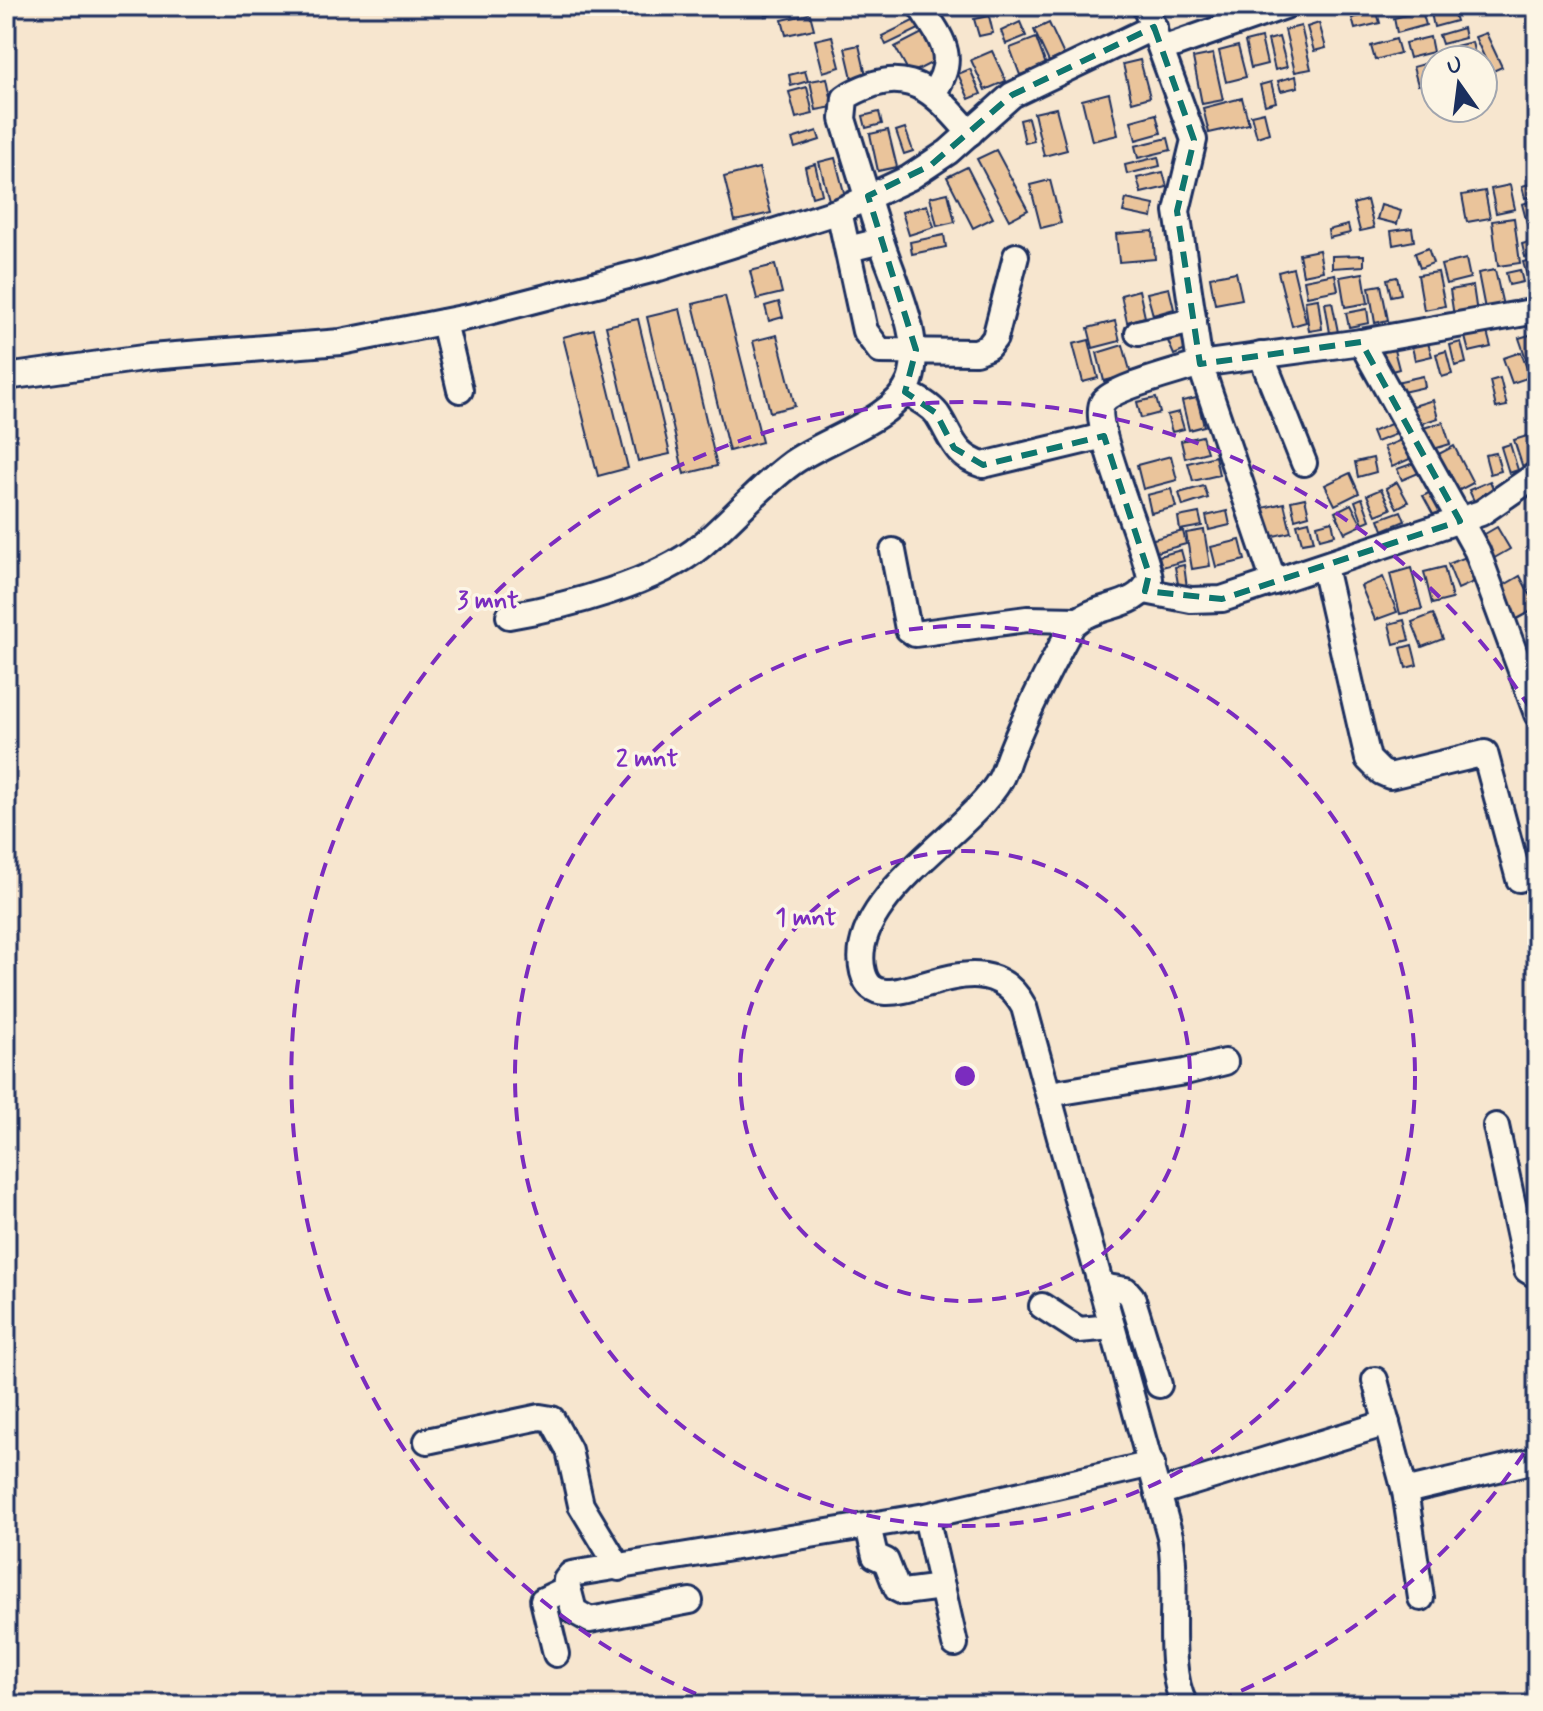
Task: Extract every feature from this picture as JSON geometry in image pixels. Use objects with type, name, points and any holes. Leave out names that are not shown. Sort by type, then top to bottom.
[{"type":"street","points":[[920,6],[945,49],[945,76],[933,93]]},
{"type":"street","points":[[6,377],[150,357],[341,342],[444,322],[659,268],[839,211],[931,165],[1012,95],[1154,27],[1285,6]]},
{"type":"street","points":[[1154,27],[1194,140],[1177,211],[1200,364],[1274,582]]},
{"type":"street","points":[[509,616],[569,605],[653,573],[700,547],[793,462],[892,406],[905,392],[916,350],[841,112],[845,98],[859,89],[893,80],[907,80],[933,93],[970,133]]},
{"type":"street","points":[[839,211],[865,331],[880,351],[976,352],[988,347],[995,338],[1016,256]]},
{"type":"street","points":[[848,249],[881,241]]},
{"type":"street","points":[[893,551],[908,629],[915,634],[1027,619],[1078,620],[1138,597],[1145,591],[1149,574],[1099,417],[1103,402],[1108,397],[1200,364],[1361,342],[1537,311]]},
{"type":"street","points":[[1138,333],[1194,321]]},
{"type":"street","points":[[444,322],[460,390]]},
{"type":"street","points":[[1361,342],[1493,587],[1537,714]]},
{"type":"street","points":[[1261,355],[1304,463]]},
{"type":"street","points":[[905,392],[936,413],[954,448],[969,461],[983,465],[1104,436]]},
{"type":"street","points":[[1145,591],[1206,600],[1274,582],[1460,521],[1498,503],[1537,474]]},
{"type":"street","points":[[1324,567],[1368,759],[1390,776],[1485,753],[1519,879]]},
{"type":"street","points":[[1078,620],[1016,740],[1000,780],[983,803],[892,894],[870,924],[861,961],[869,985],[878,991],[894,993],[972,974],[985,974],[1006,983],[1016,993],[1030,1022],[1152,1464],[1175,1569],[1175,1675],[1185,1705]]},
{"type":"street","points":[[1049,1094],[1185,1072],[1225,1062]]},
{"type":"street","points":[[1496,1126],[1527,1270],[1537,1276]]},
{"type":"street","points":[[1101,1286],[1126,1290],[1132,1297],[1159,1385]]},
{"type":"street","points":[[1042,1306],[1079,1330],[1112,1327]]},
{"type":"street","points":[[1375,1380],[1405,1491],[1421,1598]]},
{"type":"street","points":[[427,1441],[540,1417],[552,1419],[569,1450],[581,1505],[619,1568]]},
{"type":"street","points":[[1158,1493],[1387,1423]]},
{"type":"street","points":[[1405,1491],[1536,1460]]},
{"type":"street","points":[[690,1601],[590,1620],[574,1611],[566,1580],[571,1574],[926,1516],[1152,1464]]},
{"type":"street","points":[[926,1516],[955,1644]]},
{"type":"street","points":[[868,1526],[875,1556],[886,1561],[897,1589],[903,1592],[942,1587]]},
{"type":"street","points":[[556,1654],[543,1600],[566,1589]]},
{"type":"highlighted area","points":[[1154,27],[1194,140],[1177,211],[1200,364],[1361,342],[1460,521],[1222,599],[1145,591],[1149,574],[1104,436],[983,465],[954,448],[936,413],[905,392],[916,350],[868,196],[931,165],[1012,95]]},
{"type":"building","points":[[763,6],[804,6],[765,16]]},
{"type":"building","points":[[1452,8],[1456,21],[1434,27],[1431,13]]},
{"type":"building","points":[[1422,11],[1426,25],[1397,33],[1394,18]]},
{"type":"building","points":[[1377,12],[1380,23],[1355,29],[1352,18]]},
{"type":"building","points":[[810,14],[814,29],[786,35],[782,20]]},
{"type":"building","points":[[989,16],[993,33],[979,36],[974,19]]},
{"type":"building","points":[[917,19],[921,28],[886,45],[882,36]]},
{"type":"building","points":[[1020,22],[1026,36],[1006,44],[1001,31]]},
{"type":"building","points":[[1049,23],[1064,55],[1049,62],[1034,30]]},
{"type":"building","points":[[1319,23],[1326,48],[1314,51],[1307,27]]},
{"type":"building","points":[[1301,26],[1311,69],[1295,72],[1285,30]]},
{"type":"building","points":[[1463,28],[1465,38],[1442,44],[1439,35]]},
{"type":"building","points":[[928,30],[943,57],[910,74],[895,47]]},
{"type":"building","points":[[1486,33],[1491,44],[1478,44],[1475,37]]},
{"type":"building","points":[[832,36],[840,67],[823,72],[815,40]]},
{"type":"building","points":[[1279,37],[1287,67],[1275,70],[1268,40]]},
{"type":"building","points":[[1430,37],[1431,44],[1419,44],[1419,56],[1409,58],[1405,43]]},
{"type":"building","points":[[1036,38],[1046,65],[1020,75],[1010,48]]},
{"type":"building","points":[[1261,38],[1267,64],[1251,68],[1245,42]]},
{"type":"building","points":[[1396,39],[1400,53],[1375,60],[1371,46]]},
{"type":"building","points":[[859,45],[866,75],[852,78],[845,48]]},
{"type":"building","points":[[1238,46],[1246,77],[1226,82],[1219,51]]},
{"type":"building","points":[[992,51],[1006,81],[985,90],[971,60]]},
{"type":"building","points":[[1213,54],[1223,100],[1202,104],[1193,58]]},
{"type":"building","points":[[1140,60],[1150,97],[1132,102],[1123,64]]},
{"type":"building","points":[[1419,65],[1419,85],[1418,85],[1413,67]]},
{"type":"building","points":[[970,69],[981,94],[969,99],[958,74]]},
{"type":"building","points":[[805,71],[808,81],[791,86],[789,75]]},
{"type":"building","points":[[1296,76],[1298,87],[1281,91],[1278,81]]},
{"type":"building","points":[[827,78],[833,107],[816,110],[810,81]]},
{"type":"building","points":[[1271,82],[1276,102],[1265,105],[1260,85]]},
{"type":"building","points":[[807,87],[813,114],[796,118],[789,92]]},
{"type":"building","points":[[1109,93],[1118,135],[1092,141],[1082,100]]},
{"type":"building","points":[[1242,98],[1249,124],[1209,133],[1203,108]]},
{"type":"building","points":[[1056,108],[1067,150],[1044,156],[1034,113]]},
{"type":"building","points":[[879,112],[882,124],[866,128],[863,116]]},
{"type":"building","points":[[1264,112],[1269,133],[1257,137],[1251,115]]},
{"type":"building","points":[[1156,114],[1161,133],[1136,140],[1131,121]]},
{"type":"building","points":[[1028,118],[1034,141],[1025,143],[1020,120]]},
{"type":"building","points":[[905,128],[913,151],[904,154],[896,131]]},
{"type":"building","points":[[888,130],[897,167],[878,171],[870,134]]},
{"type":"building","points":[[817,131],[820,140],[795,148],[792,139]]},
{"type":"building","points":[[1168,138],[1171,150],[1138,158],[1135,146]]},
{"type":"building","points":[[996,150],[1028,210],[1009,220],[977,159]]},
{"type":"building","points":[[1158,157],[1160,166],[1127,174],[1125,165]]},
{"type":"building","points":[[835,158],[845,196],[829,200],[819,162]]},
{"type":"building","points":[[815,164],[822,194],[812,197],[805,167]]},
{"type":"building","points":[[967,167],[993,218],[973,228],[947,177]]},
{"type":"building","points":[[759,168],[771,213],[735,221],[724,177]]},
{"type":"building","points":[[1163,172],[1167,187],[1141,193],[1137,178]]},
{"type":"building","points":[[1050,180],[1061,223],[1041,228],[1030,185]]},
{"type":"building","points":[[1537,182],[1537,195],[1525,198],[1522,186]]},
{"type":"building","points":[[1510,185],[1515,209],[1496,213],[1491,189]]},
{"type":"building","points":[[1485,191],[1490,218],[1467,222],[1462,195]]},
{"type":"building","points":[[948,193],[955,222],[937,226],[930,197]]},
{"type":"building","points":[[1126,199],[1154,205],[1152,218],[1123,212]]},
{"type":"building","points":[[1367,200],[1374,228],[1360,231],[1353,204]]},
{"type":"building","points":[[1537,200],[1537,229],[1529,231],[1522,204]]},
{"type":"building","points":[[927,205],[934,227],[909,235],[902,212]]},
{"type":"building","points":[[1381,205],[1401,211],[1397,224],[1377,219]]},
{"type":"building","points":[[1514,218],[1520,263],[1498,266],[1492,221]]},
{"type":"building","points":[[1348,225],[1350,233],[1329,238],[1328,230]]},
{"type":"building","points":[[1412,228],[1414,241],[1393,245],[1391,231]]},
{"type":"building","points":[[1153,231],[1155,259],[1119,262],[1116,234]]},
{"type":"building","points":[[944,235],[946,247],[912,254],[910,242]]},
{"type":"building","points":[[1537,240],[1537,254],[1525,257],[1522,244]]},
{"type":"building","points":[[1428,248],[1433,263],[1420,268],[1415,253]]},
{"type":"building","points":[[1319,250],[1323,271],[1303,275],[1299,254]]},
{"type":"building","points":[[1364,255],[1364,266],[1332,268],[1332,256]]},
{"type":"building","points":[[1466,259],[1470,278],[1446,284],[1441,265]]},
{"type":"building","points":[[1535,259],[1537,289],[1531,290],[1523,262]]},
{"type":"building","points":[[775,265],[782,293],[757,299],[750,271]]},
{"type":"building","points":[[1293,268],[1306,322],[1292,326],[1278,272]]},
{"type":"building","points":[[1495,270],[1503,306],[1485,309],[1478,273]]},
{"type":"building","points":[[1520,270],[1523,282],[1509,285],[1506,273]]},
{"type":"building","points":[[1236,272],[1242,299],[1215,304],[1210,277]]},
{"type":"building","points":[[1438,272],[1445,306],[1424,310],[1418,275]]},
{"type":"building","points":[[1363,273],[1368,303],[1345,307],[1340,277]]},
{"type":"building","points":[[1335,274],[1338,290],[1307,296],[1304,280]]},
{"type":"building","points":[[1397,277],[1401,294],[1391,296],[1387,279]]},
{"type":"building","points":[[1381,285],[1388,320],[1375,323],[1369,287]]},
{"type":"building","points":[[1473,286],[1478,320],[1455,323],[1450,290]]},
{"type":"building","points":[[1169,288],[1174,309],[1153,315],[1147,293]]},
{"type":"building","points":[[1139,290],[1145,317],[1127,322],[1121,295]]},
{"type":"building","points":[[725,296],[762,442],[729,451],[693,304]]},
{"type":"building","points":[[1318,299],[1322,329],[1309,331],[1305,301]]},
{"type":"building","points":[[779,302],[783,317],[769,321],[765,306]]},
{"type":"building","points":[[1332,302],[1338,332],[1330,333],[1325,303]]},
{"type":"building","points":[[680,309],[717,466],[684,474],[647,317]]},
{"type":"building","points":[[1367,309],[1369,323],[1349,327],[1346,313]]},
{"type":"building","points":[[638,319],[670,454],[638,461],[606,326]]},
{"type":"building","points":[[1115,321],[1120,341],[1093,348],[1088,328]]},
{"type":"building","points":[[1178,326],[1188,349],[1174,355],[1164,332]]},
{"type":"building","points":[[594,329],[628,468],[598,476],[563,337]]},
{"type":"building","points":[[1487,332],[1491,347],[1469,352],[1465,337]]},
{"type":"building","points":[[1533,334],[1537,371],[1531,373],[1519,338]]},
{"type":"building","points":[[777,335],[795,406],[770,412],[753,341]]},
{"type":"building","points":[[1089,340],[1098,378],[1083,382],[1073,344]]},
{"type":"building","points":[[1461,342],[1466,363],[1455,366],[1450,345]]},
{"type":"building","points":[[1428,343],[1432,356],[1415,360],[1412,347]]},
{"type":"building","points":[[1123,345],[1131,374],[1104,381],[1097,353]]},
{"type":"building","points":[[1393,346],[1399,369],[1381,374],[1374,351]]},
{"type":"building","points":[[1446,351],[1452,374],[1442,377],[1436,354]]},
{"type":"building","points":[[1521,352],[1530,377],[1512,383],[1503,358]]},
{"type":"building","points":[[1423,376],[1425,387],[1398,393],[1396,382]]},
{"type":"building","points":[[1500,378],[1507,406],[1496,408],[1490,381]]},
{"type":"building","points":[[1156,398],[1160,413],[1141,418],[1137,402]]},
{"type":"building","points":[[1197,398],[1204,426],[1189,430],[1182,401]]},
{"type":"building","points":[[1433,400],[1438,418],[1413,426],[1407,408]]},
{"type":"building","points":[[1179,412],[1184,429],[1172,432],[1167,415]]},
{"type":"building","points":[[1402,419],[1407,430],[1376,442],[1372,432]]},
{"type":"building","points":[[1443,422],[1450,444],[1424,452],[1417,430]]},
{"type":"building","points":[[1202,436],[1207,452],[1185,458],[1181,441]]},
{"type":"building","points":[[1527,436],[1536,464],[1523,468],[1514,440]]},
{"type":"building","points":[[1406,438],[1414,457],[1392,467],[1384,447]]},
{"type":"building","points":[[1510,444],[1518,470],[1509,473],[1501,447]]},
{"type":"building","points":[[1454,446],[1473,483],[1452,494],[1433,457]]},
{"type":"building","points":[[1496,453],[1501,471],[1490,474],[1485,455]]},
{"type":"building","points":[[1171,456],[1177,480],[1143,489],[1137,465]]},
{"type":"building","points":[[1215,456],[1219,475],[1193,481],[1188,463]]},
{"type":"building","points":[[1373,458],[1376,472],[1358,477],[1355,462]]},
{"type":"building","points":[[1417,462],[1421,472],[1402,480],[1397,469]]},
{"type":"building","points":[[1350,473],[1359,493],[1335,505],[1325,485]]},
{"type":"building","points":[[1490,481],[1495,493],[1474,501],[1469,490]]},
{"type":"building","points":[[1397,482],[1408,502],[1397,508],[1386,488]]},
{"type":"building","points":[[1204,486],[1208,498],[1183,506],[1179,493]]},
{"type":"building","points":[[1171,489],[1176,507],[1151,513],[1147,495]]},
{"type":"building","points":[[1381,489],[1391,509],[1376,515],[1367,495]]},
{"type":"building","points":[[1436,489],[1447,509],[1434,516],[1423,496]]},
{"type":"building","points":[[1305,498],[1309,515],[1295,519],[1291,501]]},
{"type":"building","points":[[1362,498],[1370,520],[1363,523],[1355,501]]},
{"type":"building","points":[[1284,503],[1291,532],[1261,539],[1254,510]]},
{"type":"building","points":[[1351,504],[1362,525],[1345,533],[1335,512]]},
{"type":"building","points":[[1227,511],[1230,525],[1209,530],[1206,516]]},
{"type":"building","points":[[1401,511],[1405,521],[1383,530],[1379,519]]},
{"type":"building","points":[[1199,513],[1202,526],[1180,530],[1178,517]]},
{"type":"building","points":[[1309,521],[1314,541],[1302,543],[1297,524]]},
{"type":"building","points":[[1332,521],[1335,535],[1320,539],[1317,525]]},
{"type":"building","points":[[1497,527],[1510,549],[1491,560],[1478,538]]},
{"type":"building","points":[[1204,530],[1210,566],[1192,569],[1186,533]]},
{"type":"building","points":[[1183,531],[1186,544],[1153,553],[1150,540]]},
{"type":"building","points":[[1240,540],[1245,560],[1216,567],[1211,547]]},
{"type":"building","points":[[1181,550],[1184,561],[1162,567],[1159,556]]},
{"type":"building","points":[[1466,557],[1476,581],[1458,589],[1448,564]]},
{"type":"building","points":[[1184,565],[1187,588],[1179,589],[1175,567]]},
{"type":"building","points":[[1444,567],[1452,599],[1432,604],[1424,572]]},
{"type":"building","points":[[1411,568],[1422,609],[1400,614],[1390,574]]},
{"type":"building","points":[[1520,576],[1537,608],[1517,619],[1499,588]]},
{"type":"building","points":[[1383,577],[1397,612],[1375,620],[1361,586]]},
{"type":"building","points":[[1433,614],[1443,639],[1422,647],[1412,622]]},
{"type":"building","points":[[1404,620],[1409,640],[1394,644],[1389,624]]},
{"type":"building","points":[[1412,645],[1417,665],[1406,668],[1401,648]]}]
